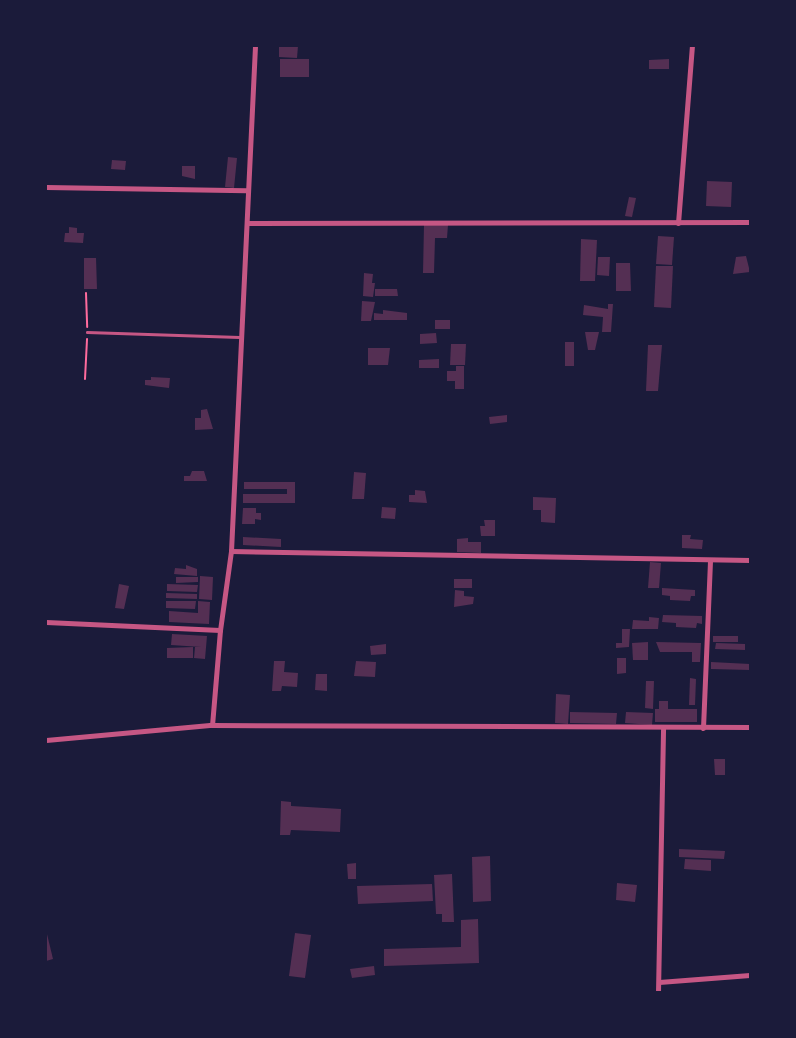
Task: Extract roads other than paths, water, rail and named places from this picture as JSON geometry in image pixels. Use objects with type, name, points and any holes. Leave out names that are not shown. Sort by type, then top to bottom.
[{"type":"street","points":[[212,725],[220,630],[231,551],[248,223],[246,190],[255,46]]},
{"type":"street","points":[[678,223],[692,46]]},
{"type":"street","points":[[46,187],[246,190]]},
{"type":"street","points":[[248,223],[751,222]]},
{"type":"street","points":[[231,551],[751,560]]},
{"type":"street","points":[[703,729],[710,560]]},
{"type":"street","points":[[46,622],[220,630]]},
{"type":"street","points":[[46,740],[212,725],[703,729],[751,727]]},
{"type":"street","points":[[658,992],[663,728]]},
{"type":"street","points":[[659,982],[751,975]]},
{"type":"lane","points":[[87,332],[242,337]]}]
